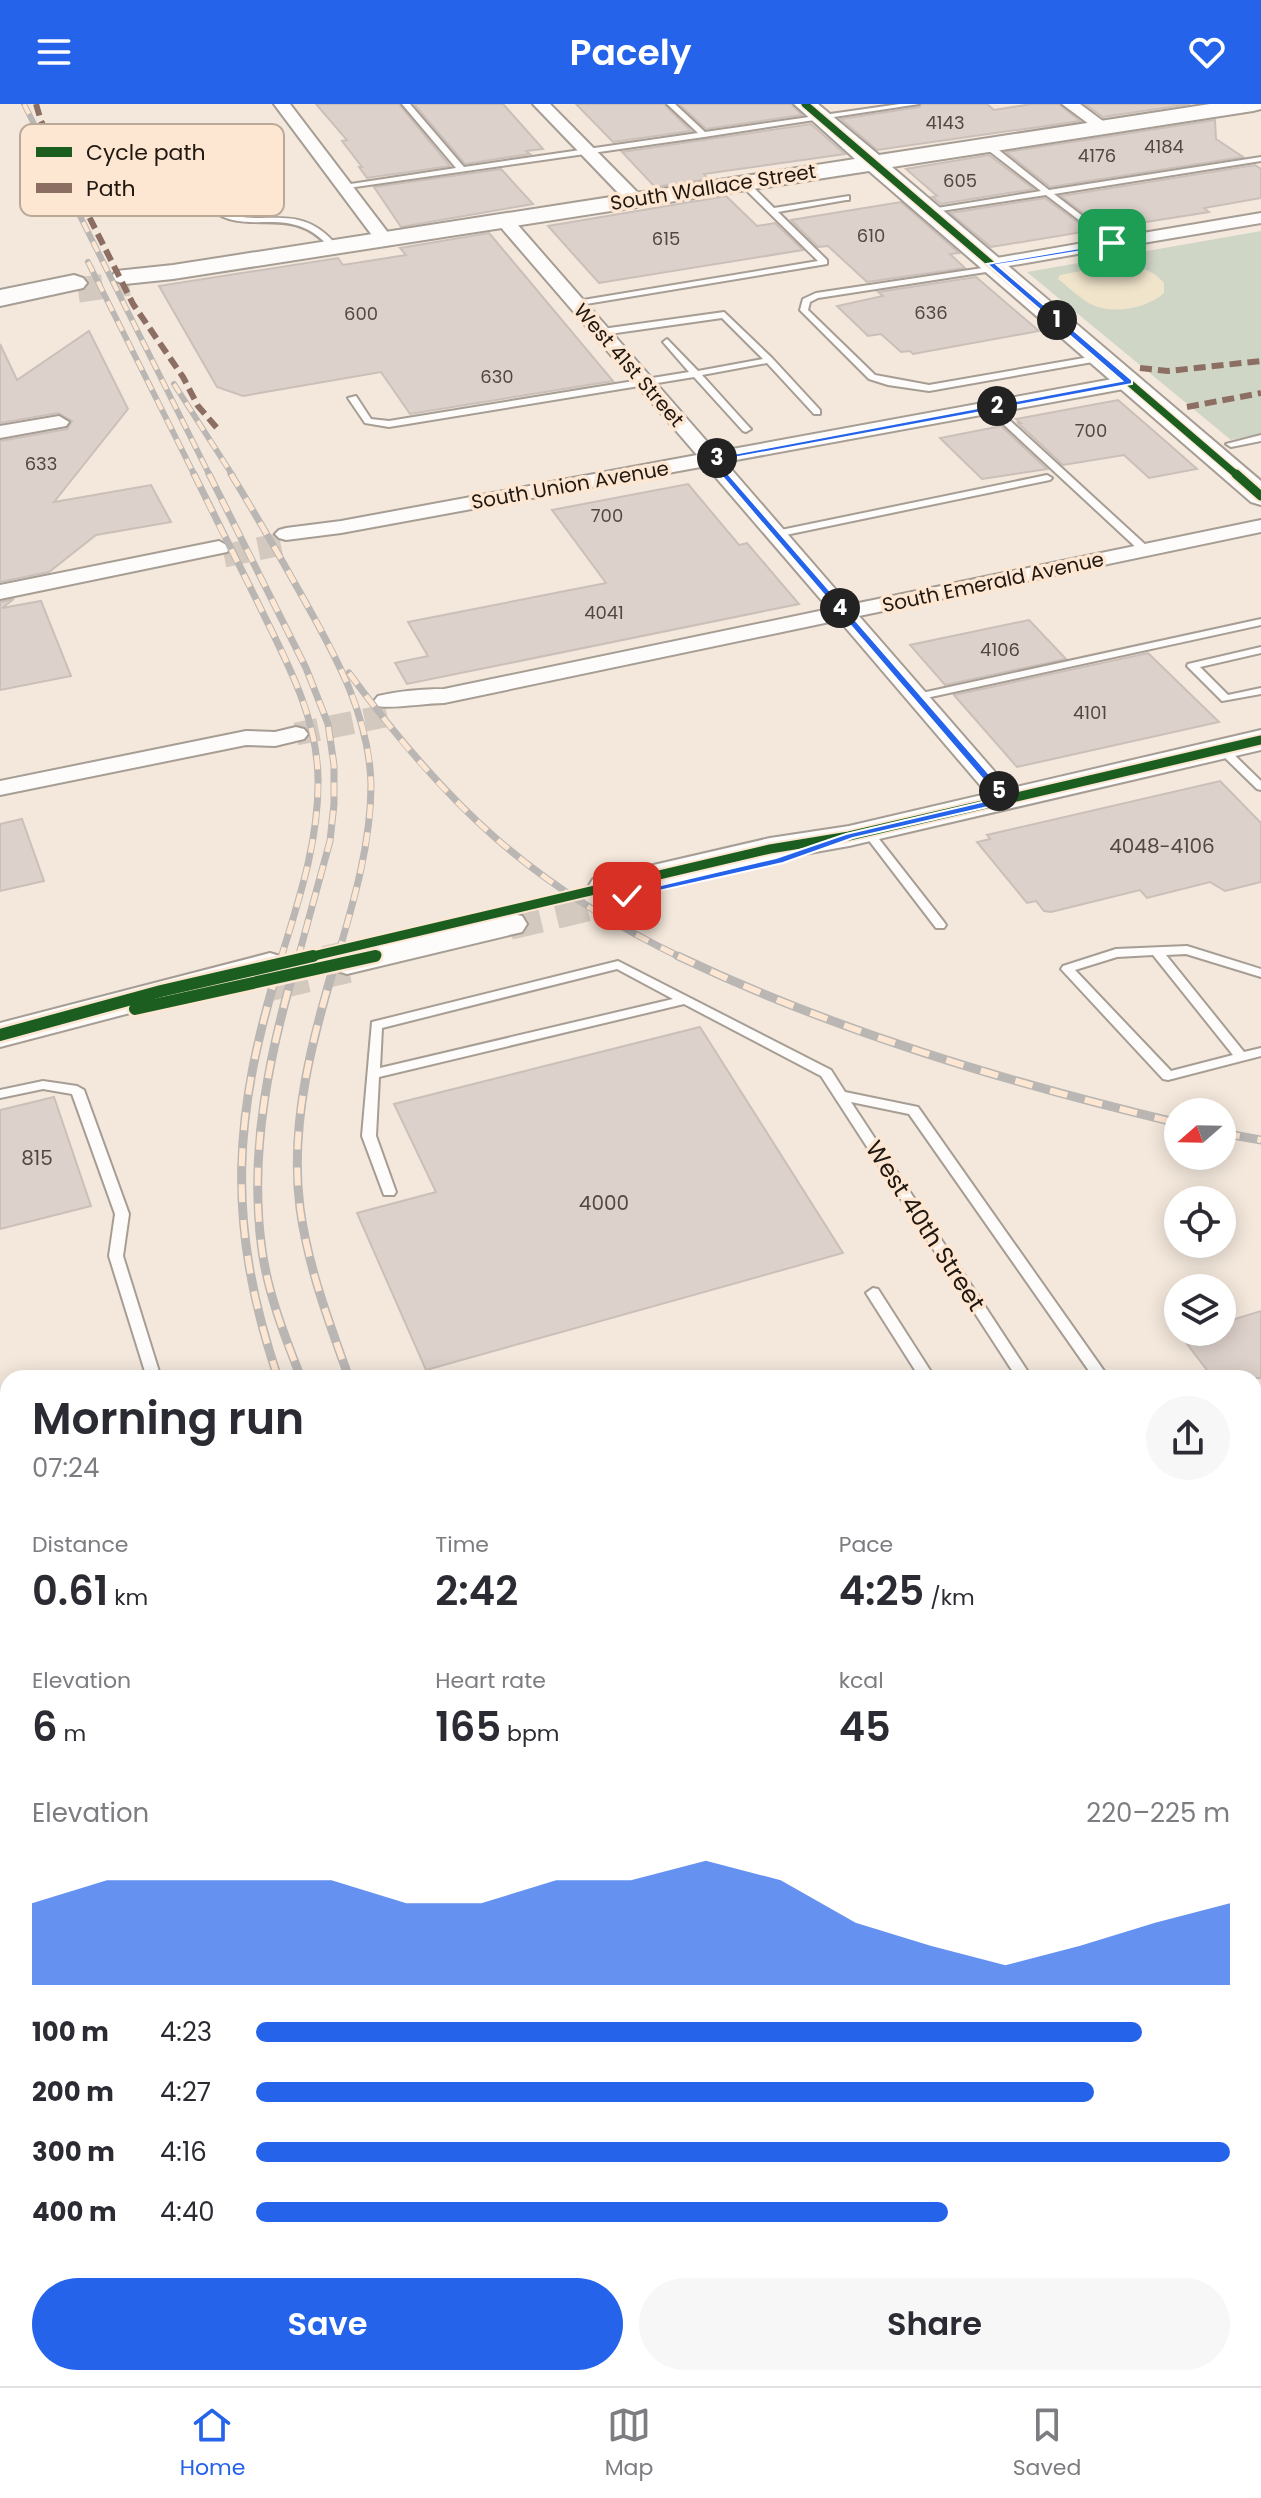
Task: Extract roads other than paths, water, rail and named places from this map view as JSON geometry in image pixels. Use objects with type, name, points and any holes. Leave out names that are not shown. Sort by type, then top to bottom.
[{"type":"street","points":[[282,104],[383,238]]},
{"type":"street","points":[[541,104],[634,199]]},
{"type":"street","points":[[1070,104],[1103,127]]},
{"type":"street","name":"South Wallace Street","points":[[127,279],[1103,127],[1205,107],[1253,104]]},
{"type":"street","points":[[813,111],[1261,496]]},
{"type":"street","points":[[1137,239],[1261,218]]},
{"type":"street","name":"West 41st Street","points":[[504,220],[1006,800]]},
{"type":"street","points":[[994,266],[1112,243]]},
{"type":"street","points":[[0,298],[76,287]]},
{"type":"street","name":"South Union Avenue","points":[[289,538],[317,537],[341,527],[1129,382]]},
{"type":"street","points":[[0,432],[59,422]]},
{"type":"street","name":"South Emerald Avenue","points":[[390,707],[419,709],[444,696],[1261,526]]},
{"type":"street","points":[[0,592],[132,567],[167,566],[221,551]]},
{"type":"street","points":[[0,788],[246,738],[275,739],[292,728]]},
{"type":"street","points":[[617,892],[779,861],[859,834],[1261,740]]},
{"type":"street","points":[[349,954],[501,919]]},
{"type":"street","points":[[17,1030],[167,1004],[267,973]]},
{"type":"lane","points":[[406,104],[462,170]]},
{"type":"lane","points":[[671,104],[704,135]]},
{"type":"lane","points":[[344,187],[704,135],[813,111],[915,104]]},
{"type":"lane","points":[[987,145],[1112,243]]},
{"type":"lane","points":[[931,211],[1261,159]]},
{"type":"lane","points":[[577,304],[824,262],[743,182]]},
{"type":"lane","points":[[773,211],[846,198]]},
{"type":"lane","points":[[239,216],[312,224],[325,232],[333,246]]},
{"type":"lane","points":[[994,266],[816,296],[806,301],[804,310],[872,377],[888,382],[929,388],[1101,358]]},
{"type":"lane","points":[[602,332],[724,315],[817,412]]},
{"type":"lane","points":[[667,342],[746,429]]},
{"type":"lane","points":[[353,398],[368,421],[389,424],[769,360]]},
{"type":"lane","points":[[990,407],[1145,550]]},
{"type":"lane","points":[[1231,444],[1261,438]]},
{"type":"lane","points":[[776,534],[1047,478]]},
{"type":"lane","points":[[917,697],[1261,622]]},
{"type":"lane","points":[[1261,650],[1192,666],[1226,699],[1261,691]]},
{"type":"lane","points":[[1222,749],[1261,787]]},
{"type":"lane","points":[[859,834],[940,925]]},
{"type":"lane","points":[[1261,973],[1187,950],[1116,953],[1067,969],[1168,1076],[1261,1052]]},
{"type":"lane","points":[[1157,952],[1241,1057]]},
{"type":"lane","points":[[389,1192],[369,1136],[376,1025],[618,965],[685,1000]]},
{"type":"lane","points":[[373,1074],[685,1000]]},
{"type":"lane","name":"West 40th Street","points":[[685,1000],[826,1073],[1020,1370]]},
{"type":"lane","points":[[0,1094],[43,1085],[77,1090],[122,1214],[116,1256],[152,1370]]},
{"type":"lane","points":[[840,1095],[913,1110],[1096,1370]]},
{"type":"lane","points":[[873,1293],[923,1370]]},
{"type":"tunnel","points":[[78,290],[129,283]]},
{"type":"tunnel","points":[[224,556],[291,542]]},
{"type":"tunnel","points":[[296,734],[394,714]]},
{"type":"tunnel","points":[[509,924],[627,896]]},
{"type":"tunnel","points":[[265,981],[347,962]]},
{"type":"railway","points":[[24,104],[34,124]]},
{"type":"railway","points":[[80,216],[306,668],[328,724],[334,765],[330,841],[298,958]]},
{"type":"railway","points":[[88,262],[194,474]]},
{"type":"railway","points":[[174,384],[233,476]]},
{"type":"railway","points":[[194,474],[288,665],[312,731],[318,778],[315,824],[301,892],[281,958]]},
{"type":"railway","points":[[231,474],[326,640],[348,686],[364,733],[371,784],[368,828],[355,893],[337,958]]},
{"type":"railway","points":[[349,673],[422,764],[496,838],[580,902],[679,956]]},
{"type":"railway","points":[[276,1370],[249,1267],[243,1216],[242,1167],[245,1117],[253,1066],[282,956]]},
{"type":"railway","points":[[298,956],[264,1101],[258,1213],[268,1283],[298,1370]]},
{"type":"railway","points":[[337,956],[305,1080],[297,1176],[308,1252],[346,1370]]},
{"type":"railway","points":[[679,956],[799,1008],[924,1053],[1164,1119]]},
{"type":"railway","points":[[1236,1136],[1261,1140]]}]
